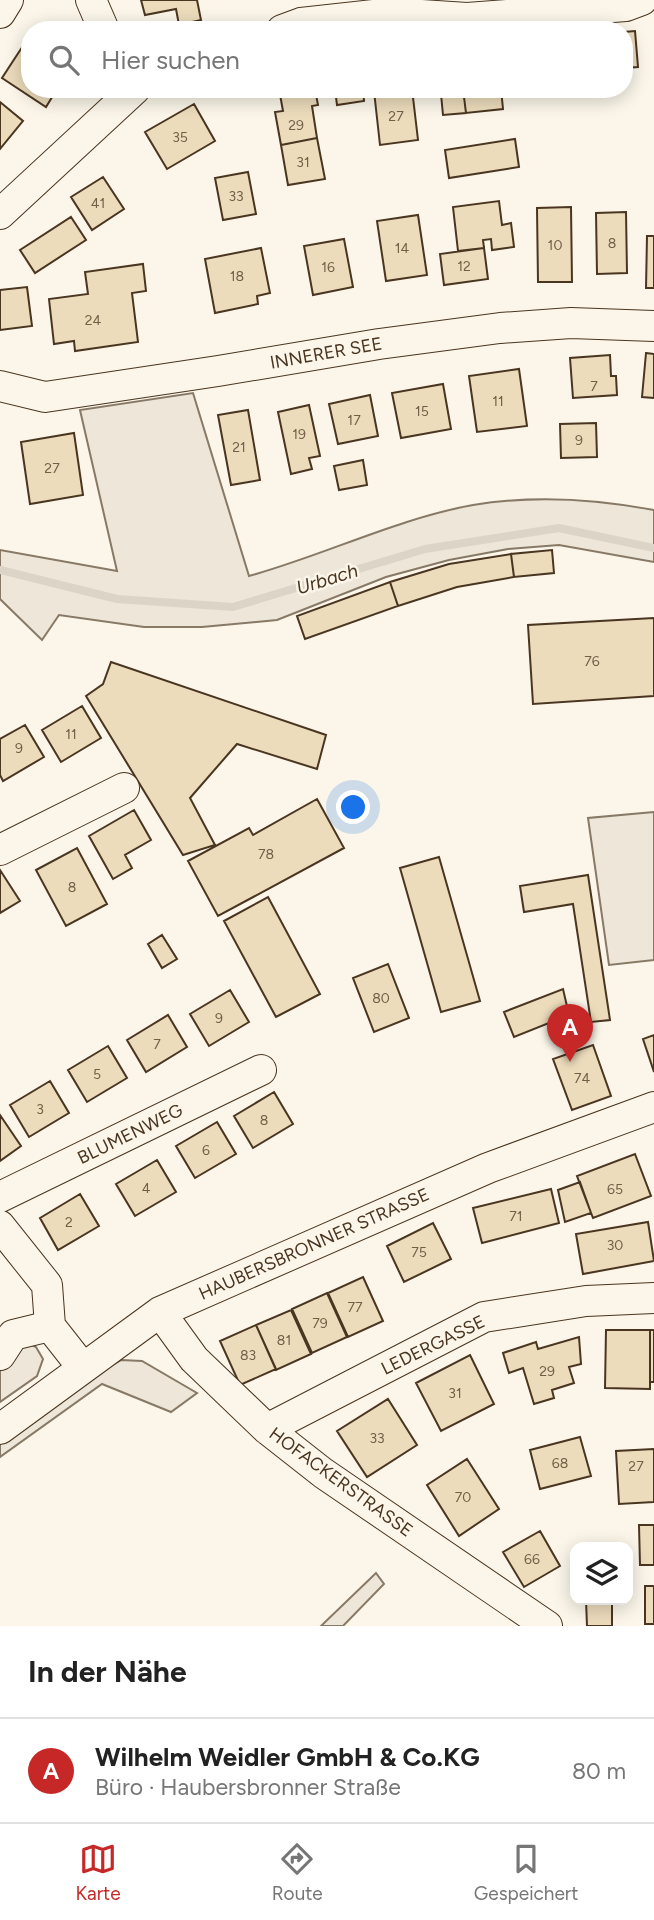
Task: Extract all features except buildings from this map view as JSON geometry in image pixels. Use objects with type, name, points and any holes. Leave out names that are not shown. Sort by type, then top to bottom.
[{"type":"street","points":[[0,13],[8,0]]},
{"type":"street","points":[[91,0],[100,21]]},
{"type":"street","points":[[319,21],[391,13],[467,19],[517,6],[626,6],[642,0]]},
{"type":"street","points":[[0,214],[123,98]]},
{"type":"street","name":"INNERER SEE","points":[[0,386],[45,397],[218,372],[379,344],[500,328],[571,324],[654,326]]},
{"type":"street","points":[[0,850],[124,788]]},
{"type":"street","name":"BLUMENWEG","points":[[0,1197],[261,1070]]},
{"type":"street","name":"HAUBERSBRONNER STRASSE","points":[[0,1429],[160,1312],[488,1168],[654,1107]]},
{"type":"street","points":[[0,1226],[47,1285],[50,1326],[83,1368]]},
{"type":"street","name":"LEDERGASSE","points":[[267,1429],[484,1317],[586,1301],[654,1298]]},
{"type":"street","name":"HOFACKERSTRASSE","points":[[160,1312],[194,1359],[267,1429],[323,1473],[547,1626]]},
{"type":"street","points":[[0,1355],[13,1335],[50,1326]]},
{"type":"shaded area","points":[[193,393],[249,576],[444,511],[495,502],[541,499],[610,503],[654,510],[654,562],[559,545],[508,549],[449,560],[386,577],[277,620],[202,627],[144,627],[59,615],[42,640],[0,599],[0,550],[117,571],[80,410]]},
{"type":"shaded area","points":[[654,812],[654,960],[609,965],[588,818]]},
{"type":"shaded area","points":[[21,1340],[36,1347],[43,1359],[37,1376],[0,1402],[0,1365]]},
{"type":"shaded area","points":[[121,1360],[142,1361],[197,1393],[171,1412],[102,1384],[0,1457],[0,1439],[83,1381]]},
{"type":"shaded area","points":[[376,1573],[384,1584],[343,1626],[321,1626]]},
{"type":"waterway","name":"Urbach","points":[[0,570],[117,599],[233,607],[425,549],[559,528],[654,548]]},
{"type":"place","name":"Wilhelm Weidler GmbH & Co.KG","points":[[570,1062]]}]
